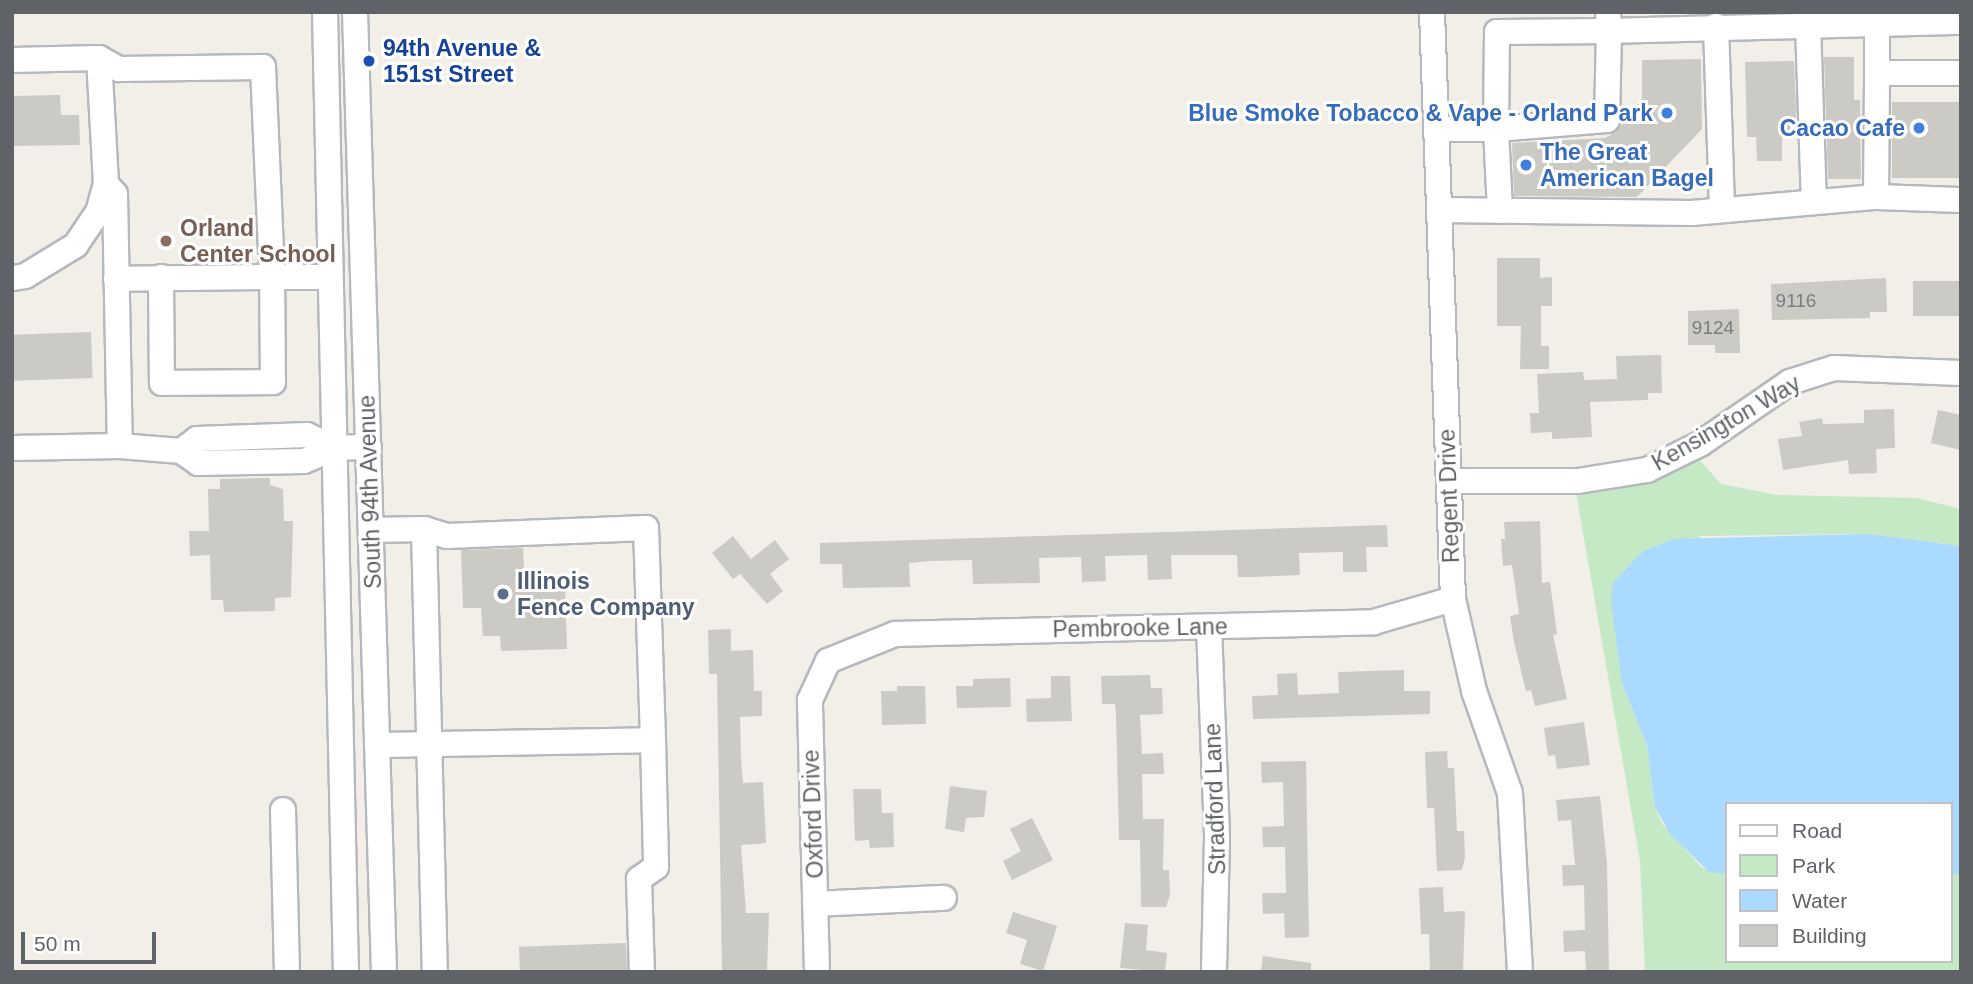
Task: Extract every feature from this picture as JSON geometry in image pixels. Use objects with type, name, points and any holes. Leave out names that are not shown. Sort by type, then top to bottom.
[{"type":"street","name":"South 94th Avenue","points":[[325,12],[346,972]]},
{"type":"street","name":"South 94th Avenue","points":[[355,12],[384,972]]},
{"type":"street","name":"Regent Drive","points":[[1432,12],[1453,599],[1474,691],[1510,793],[1520,972]]},
{"type":"street","points":[[1437,129],[1496,129],[1607,120],[1608,22]]},
{"type":"street","points":[[1500,211],[1496,129],[1497,32],[1608,22],[1716,26],[1961,22]]},
{"type":"street","points":[[1876,197],[1877,23]]},
{"type":"street","points":[[1808,24],[1814,201]]},
{"type":"street","points":[[1716,26],[1722,209]]},
{"type":"street","points":[[12,60],[99,58],[119,69],[263,67],[272,277],[273,382],[162,383],[161,277]]},
{"type":"street","points":[[12,278],[25,276],[76,245],[98,212],[106,183],[99,58]]},
{"type":"street","points":[[1877,73],[1961,73]]},
{"type":"street","points":[[106,183],[115,194],[120,446]]},
{"type":"street","points":[[1440,210],[1722,209],[1876,197],[1961,200]]},
{"type":"street","points":[[116,279],[330,277]]},
{"type":"street","name":"Kensington Way","points":[[1449,481],[1578,481],[1647,470],[1700,444],[1790,382],[1834,368],[1961,373]]},
{"type":"street","points":[[12,448],[120,446],[181,451],[198,439],[307,435],[334,448],[369,447]]},
{"type":"street","points":[[371,530],[424,529],[447,536],[646,528],[656,867],[639,879],[642,972]]},
{"type":"street","points":[[424,529],[435,972]]},
{"type":"street","name":"Pembrooke Lane","points":[[828,660],[895,634],[1374,622],[1453,599]]},
{"type":"street","name":"Stradford Lane","points":[[1209,627],[1217,838],[1214,972]]},
{"type":"street","name":"Oxford Drive","points":[[817,972],[810,700],[828,660]]},
{"type":"street","points":[[377,745],[429,747],[653,740]]},
{"type":"street","points":[[284,810],[287,972]]},
{"type":"street","points":[[816,904],[944,898]]},
{"type":"green space","points":[[1697,457],[1721,484],[1777,495],[1916,498],[1961,509],[1961,546],[1870,534],[1700,536],[1622,683],[1647,746],[1655,807],[1663,825],[1702,868],[1724,874],[1724,963],[1952,963],[1952,874],[1961,874],[1961,972],[1645,972],[1640,861],[1576,492]]},
{"type":"water","points":[[1870,534],[1961,546],[1961,874],[1952,874],[1952,802],[1724,802],[1724,874],[1709,872],[1670,834],[1655,807],[1647,746],[1622,683],[1611,601],[1613,583],[1642,552],[1674,539]]},
{"type":"building","points":[[1824,57],[1854,57],[1854,100],[1860,100],[1861,179],[1828,179]]},
{"type":"building","points":[[1701,59],[1702,129],[1637,197],[1514,196],[1512,143],[1605,138],[1616,132],[1642,99],[1642,60]]},
{"type":"building","points":[[1794,61],[1797,134],[1782,135],[1782,161],[1757,161],[1756,137],[1747,137],[1745,62]]},
{"type":"building","points":[[60,95],[61,115],[79,115],[80,145],[12,146],[12,96]]},
{"type":"building","points":[[1892,102],[1961,102],[1961,178],[1892,178]]},
{"type":"building","points":[[1497,258],[1540,258],[1540,278],[1552,277],[1552,306],[1541,306],[1541,346],[1549,346],[1549,369],[1520,369],[1521,326],[1497,326]]},
{"type":"building","points":[[1886,278],[1887,312],[1870,312],[1870,318],[1772,320],[1771,284]]},
{"type":"building","points":[[1913,281],[1961,281],[1961,316],[1913,316]]},
{"type":"building","points":[[1739,309],[1740,353],[1715,353],[1715,345],[1688,345],[1688,311]]},
{"type":"building","points":[[91,332],[93,378],[14,381],[12,335]]},
{"type":"building","points":[[1661,355],[1662,393],[1648,393],[1648,400],[1590,402],[1592,437],[1552,439],[1552,432],[1531,433],[1530,413],[1539,413],[1537,374],[1583,372],[1584,380],[1617,379],[1616,356]]},
{"type":"building","points":[[1894,409],[1895,448],[1876,449],[1877,473],[1849,474],[1848,460],[1783,470],[1778,439],[1802,436],[1799,422],[1822,418],[1823,424],[1864,423],[1864,410]]},
{"type":"building","points":[[1938,410],[1961,415],[1961,450],[1931,443]]},
{"type":"building","points":[[270,478],[270,485],[283,489],[284,521],[293,521],[291,597],[275,598],[275,611],[224,612],[223,600],[211,600],[210,555],[190,556],[189,531],[209,531],[208,489],[220,489],[220,479]]},
{"type":"building","points":[[1540,521],[1542,583],[1550,582],[1557,634],[1553,635],[1567,699],[1535,706],[1531,690],[1526,691],[1514,642],[1510,616],[1519,614],[1512,565],[1503,566],[1501,539],[1505,539],[1504,522]]},
{"type":"building","points":[[1387,525],[1388,547],[1366,547],[1367,572],[1343,572],[1343,552],[1299,553],[1300,575],[1252,577],[1238,577],[1237,555],[1171,555],[1172,579],[1148,580],[1147,555],[1105,556],[1106,581],[1082,582],[1081,557],[1039,558],[1040,583],[973,584],[972,560],[931,561],[909,563],[910,587],[843,588],[842,564],[820,564],[820,543]]},
{"type":"building","points":[[733,536],[751,559],[775,540],[789,559],[770,574],[783,591],[767,604],[740,574],[733,579],[712,553]]},
{"type":"building","points":[[523,548],[524,569],[541,569],[542,587],[565,587],[567,649],[501,651],[500,636],[483,636],[481,608],[463,608],[461,550]]},
{"type":"building","points":[[731,629],[731,651],[753,650],[754,691],[762,691],[762,716],[740,717],[741,759],[743,783],[763,782],[766,843],[741,845],[746,913],[769,913],[767,972],[722,972],[717,674],[709,674],[708,630]]},
{"type":"building","points":[[1404,670],[1404,691],[1430,691],[1430,714],[1253,719],[1252,696],[1278,695],[1277,674],[1297,673],[1298,695],[1339,693],[1338,672]]},
{"type":"building","points":[[1150,675],[1151,688],[1162,688],[1163,714],[1140,715],[1142,754],[1163,753],[1164,774],[1142,774],[1143,819],[1164,819],[1163,870],[1169,870],[1170,895],[1166,907],[1141,907],[1140,840],[1119,840],[1115,704],[1102,704],[1101,676]]},
{"type":"building","points":[[1051,676],[1070,676],[1072,721],[1027,722],[1026,699],[1051,698]]},
{"type":"building","points":[[1010,678],[1011,707],[957,708],[956,686],[973,686],[973,679]]},
{"type":"building","points":[[897,686],[925,686],[926,724],[882,725],[881,691],[897,691]]},
{"type":"building","points":[[1584,722],[1590,765],[1557,769],[1555,755],[1548,756],[1544,728]]},
{"type":"building","points":[[1447,751],[1448,768],[1454,768],[1457,831],[1464,831],[1465,857],[1462,870],[1437,871],[1434,808],[1427,808],[1425,752]]},
{"type":"building","points":[[1306,761],[1309,937],[1285,938],[1284,913],[1263,914],[1262,893],[1286,893],[1285,847],[1263,847],[1262,827],[1284,826],[1283,782],[1262,783],[1261,762]]},
{"type":"building","points":[[950,786],[987,791],[984,817],[966,818],[964,832],[945,829]]},
{"type":"building","points":[[853,789],[881,789],[882,813],[893,813],[894,847],[870,848],[869,840],[855,841]]},
{"type":"building","points":[[1600,796],[1607,864],[1609,972],[1586,972],[1585,951],[1564,952],[1563,931],[1585,930],[1584,885],[1563,886],[1562,865],[1575,865],[1571,820],[1558,821],[1556,800]]},
{"type":"building","points":[[1032,818],[1053,860],[1012,880],[1003,861],[1021,851],[1010,829]]},
{"type":"building","points":[[1443,887],[1444,912],[1465,911],[1463,972],[1430,972],[1429,934],[1421,934],[1419,888]]},
{"type":"building","points":[[1013,912],[1057,926],[1043,971],[1020,964],[1027,940],[1006,933]]},
{"type":"building","points":[[1125,923],[1148,925],[1146,950],[1167,953],[1165,972],[1120,968]]},
{"type":"building","points":[[626,943],[627,972],[520,972],[519,947]]},
{"type":"building","points":[[1263,956],[1311,963],[1311,972],[1261,972]]},
{"type":"place","name":"94th Avenue & 151st Street","points":[[369,61]]},
{"type":"place","name":"Blue Smoke Tobacco & Vape - Orland Park","points":[[1667,113]]},
{"type":"place","name":"Cacao Cafe","points":[[1919,128]]},
{"type":"place","name":"The Great American Bagel","points":[[1526,165]]},
{"type":"place","name":"Orland Center School","points":[[166,241]]},
{"type":"place","name":"Illinois Fence Company","points":[[503,594]]}]
